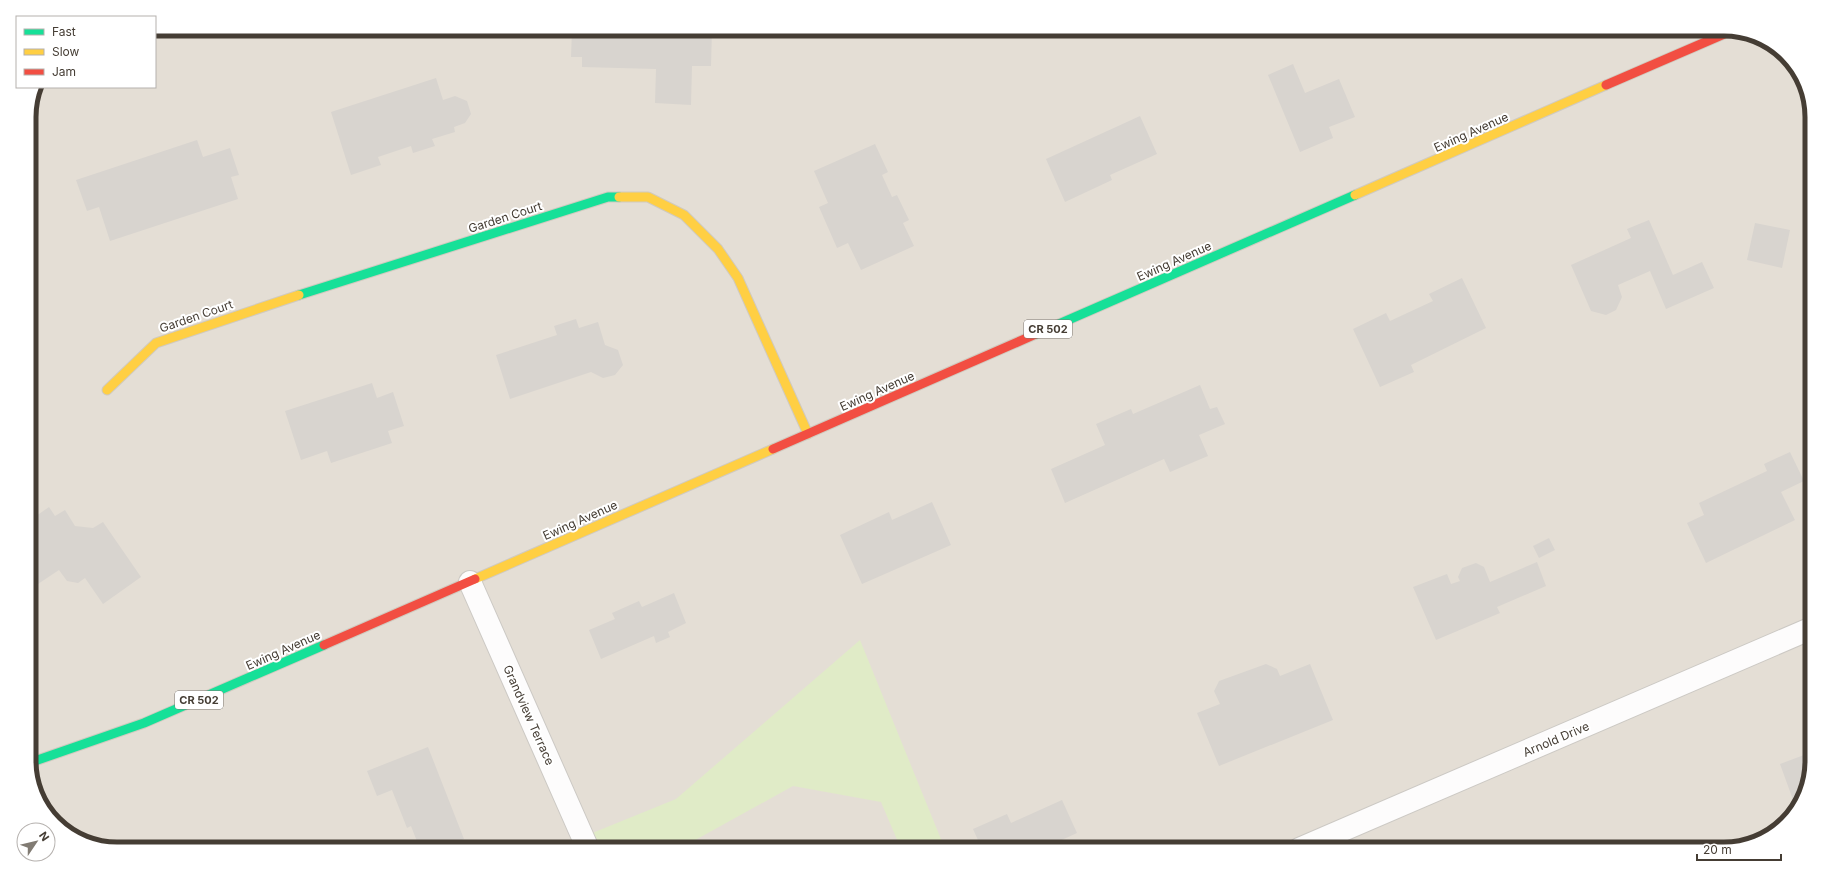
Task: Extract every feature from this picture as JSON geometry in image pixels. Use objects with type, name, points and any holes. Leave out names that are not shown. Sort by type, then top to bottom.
[{"type":"main road","name":"Ewing Avenue","points":[[36,762],[144,724],[1717,36]]},
{"type":"main road","name":"Garden Court","points":[[107,390],[156,343],[163,340],[608,196],[648,197],[684,215],[718,249],[738,278],[808,434]]},
{"type":"street","name":"Grandview Terrace","points":[[470,582],[585,842]]},
{"type":"street","name":"Arnold Drive","points":[[1316,842],[1805,631]]},
{"type":"shaded area","points":[[156,36],[1730,36],[1755,42],[1773,53],[1794,76],[1801,91],[1805,111],[1805,767],[1799,792],[1785,815],[1778,822],[1760,834],[1750,838],[1724,842],[117,842],[86,836],[63,822],[56,815],[44,797],[40,787],[36,767],[36,111],[41,88],[156,88]]},
{"type":"green space","points":[[860,640],[942,842],[898,842],[881,802],[793,786],[692,842],[570,842],[676,799]]},
{"type":"building","points":[[572,36],[712,36],[711,66],[692,66],[691,105],[655,103],[656,69],[582,67],[582,57],[571,57]]},
{"type":"building","points":[[1293,64],[1305,93],[1339,79],[1355,117],[1329,127],[1333,138],[1300,152],[1268,75]]},
{"type":"building","points":[[436,78],[443,100],[455,96],[467,101],[471,114],[465,123],[454,127],[455,132],[432,139],[435,146],[413,153],[411,146],[378,157],[381,165],[351,175],[331,112]]},
{"type":"building","points":[[1140,116],[1157,154],[1110,175],[1112,180],[1065,202],[1046,159]]},
{"type":"building","points":[[197,140],[203,157],[230,148],[239,175],[231,177],[238,199],[110,241],[99,207],[87,211],[76,180]]},
{"type":"building","points":[[875,144],[888,172],[882,175],[892,197],[897,195],[909,220],[903,223],[914,246],[861,270],[848,243],[837,248],[819,207],[828,203],[814,171]]},
{"type":"building","points":[[1649,220],[1673,275],[1702,262],[1714,288],[1666,309],[1650,271],[1618,285],[1622,297],[1616,310],[1606,315],[1591,311],[1571,265],[1631,238],[1627,229]]},
{"type":"building","points":[[1755,223],[1790,230],[1782,268],[1747,260]]},
{"type":"building","points":[[1462,278],[1486,328],[1411,365],[1414,372],[1380,387],[1353,329],[1386,313],[1390,321],[1433,301],[1429,294]]},
{"type":"building","points":[[576,319],[579,328],[598,322],[605,345],[618,350],[623,365],[615,375],[603,378],[591,372],[510,399],[496,355],[557,335],[554,326]]},
{"type":"building","points":[[372,383],[377,398],[393,392],[404,426],[388,431],[392,443],[331,463],[327,451],[301,460],[285,411]]},
{"type":"building","points":[[1200,385],[1210,409],[1217,407],[1225,424],[1199,435],[1208,456],[1170,472],[1164,459],[1065,503],[1051,469],[1105,445],[1096,424],[1131,409],[1133,414]]},
{"type":"building","points":[[1790,452],[1804,481],[1781,492],[1795,520],[1706,563],[1687,523],[1704,515],[1699,503],[1767,471],[1764,464]]},
{"type":"building","points":[[932,502],[951,545],[862,584],[840,535],[889,512],[892,520]]},
{"type":"building","points":[[49,507],[55,516],[65,510],[75,526],[93,528],[103,522],[141,577],[103,604],[85,578],[78,583],[67,581],[59,570],[36,585],[36,516]]},
{"type":"building","points":[[1549,538],[1555,550],[1539,558],[1533,546]]},
{"type":"building","points":[[1537,562],[1546,586],[1497,607],[1500,613],[1436,640],[1413,587],[1447,574],[1451,584],[1460,581],[1458,577],[1462,568],[1476,563],[1484,567],[1490,582]]},
{"type":"building","points":[[674,593],[686,623],[668,632],[670,637],[656,643],[654,636],[601,659],[589,630],[615,619],[612,613],[639,601],[642,607]]},
{"type":"building","points":[[1266,664],[1277,669],[1280,676],[1310,664],[1333,720],[1219,766],[1197,713],[1220,704],[1214,691],[1219,681]]},
{"type":"building","points":[[428,747],[464,839],[456,842],[417,842],[411,826],[407,828],[392,790],[377,796],[367,771]]},
{"type":"building","points":[[1805,755],[1805,767],[1801,787],[1794,802],[1780,764]]},
{"type":"building","points":[[1062,800],[1077,833],[1057,842],[979,842],[973,829],[1007,814],[1011,823]]},
{"type":"traffic: fast","points":[[1036,334],[1355,195]]},
{"type":"traffic: fast","points":[[299,295],[608,197],[619,197]]},
{"type":"traffic: fast","points":[[36,761],[144,723],[324,645]]},
{"type":"traffic: slow","points":[[1355,195],[1606,85]]},
{"type":"traffic: slow","points":[[619,197],[648,197],[684,215],[718,249],[738,278],[808,434]]},
{"type":"traffic: slow","points":[[107,390],[156,343],[299,295]]},
{"type":"traffic: slow","points":[[475,579],[773,449]]},
{"type":"traffic: jam","points":[[1606,85],[1719,36]]},
{"type":"traffic: jam","points":[[773,449],[1036,334]]},
{"type":"traffic: jam","points":[[324,645],[475,579]]}]
